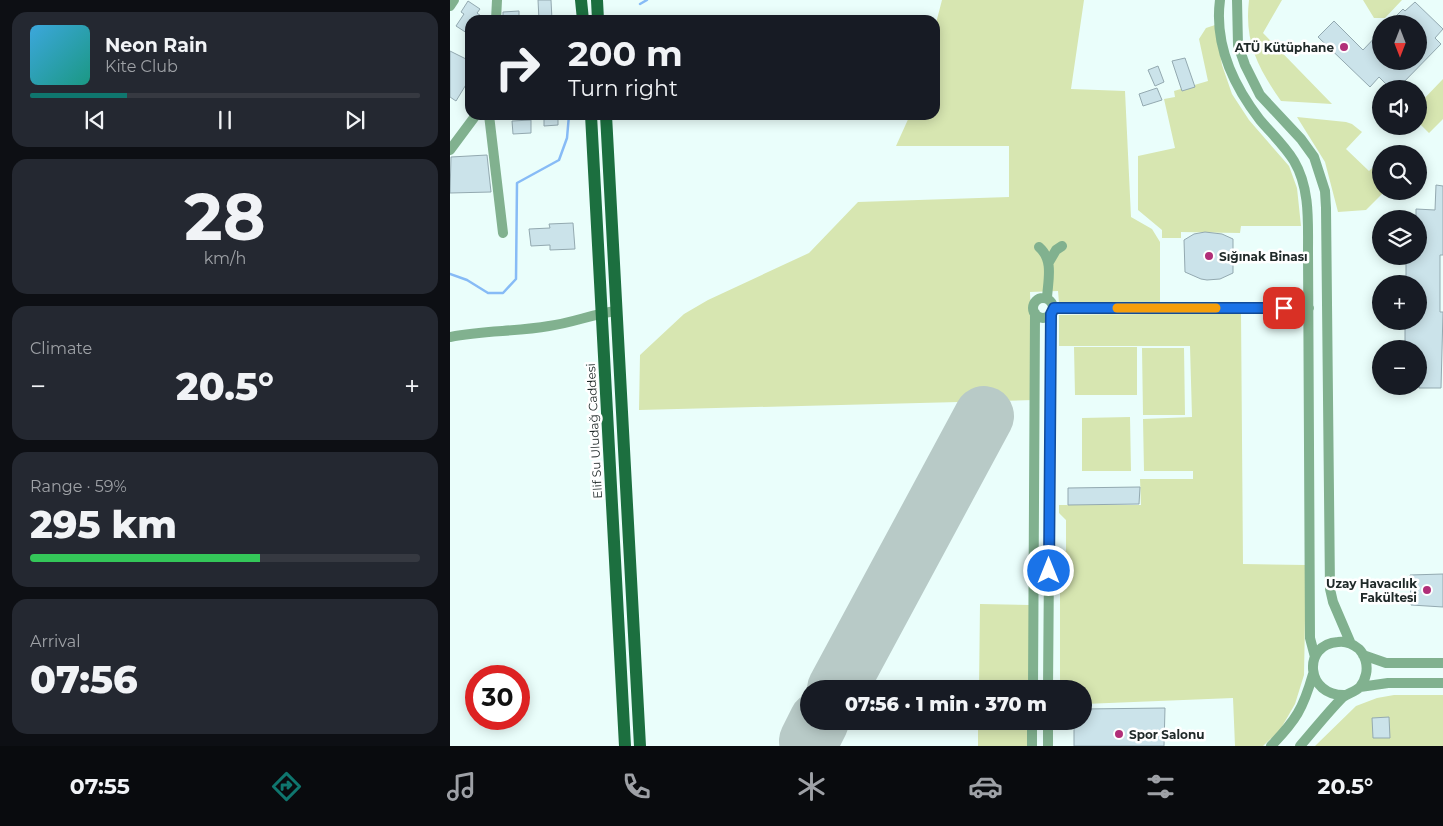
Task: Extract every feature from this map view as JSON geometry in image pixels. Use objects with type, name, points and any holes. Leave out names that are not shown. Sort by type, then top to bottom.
[{"type":"main road","points":[[581,0],[582,15]]},
{"type":"main road","points":[[597,0],[598,15]]},
{"type":"main road","name":"Elif Su Uludağ Caddesi","points":[[591,120],[625,746]]},
{"type":"main road","points":[[606,120],[640,746]]},
{"type":"street","points":[[450,6],[454,0]]},
{"type":"street","points":[[496,15],[497,0]]},
{"type":"street","points":[[1220,0],[1218,14],[1220,38],[1228,67],[1241,92],[1294,162],[1304,187],[1308,220],[1310,638],[1315,657]]},
{"type":"street","points":[[1237,0],[1238,45],[1244,65],[1260,95],[1301,139],[1314,157],[1324,191],[1326,208],[1330,589],[1332,602],[1351,644]]},
{"type":"street","points":[[1261,120],[1275,111]]},
{"type":"street","points":[[450,150],[472,120]]},
{"type":"street","points":[[490,120],[503,233]]},
{"type":"street","points":[[1049,262],[1056,250],[1062,246]]},
{"type":"street","points":[[1040,247],[1047,255],[1049,262],[1047,298]]},
{"type":"street","points":[[1033,680],[1035,313],[1033,306],[1036,301],[1042,298],[1047,298],[1052,302],[1048,680]]},
{"type":"street","points":[[1035,313],[1042,318],[1052,311],[1309,308]]},
{"type":"street","points":[[450,337],[475,332],[550,326],[616,311]]},
{"type":"street","points":[[1309,393],[1328,393]]},
{"type":"street","points":[[1034,426],[1050,426]]},
{"type":"street","points":[[1034,512],[1049,512]]},
{"type":"street","points":[[1271,746],[1292,724],[1304,703],[1313,674],[1315,657],[1326,645],[1343,641],[1358,648],[1363,655],[1367,671],[1365,680],[1360,687]]},
{"type":"street","points":[[1363,655],[1386,663],[1443,663]]},
{"type":"street","points":[[1313,674],[1316,682],[1322,689],[1337,696],[1346,695]]},
{"type":"street","points":[[1300,746],[1346,695],[1360,687],[1388,683],[1443,683]]},
{"type":"street","points":[[1032,730],[1032,746]]},
{"type":"street","points":[[1048,730],[1048,746]]},
{"type":"green space","points":[[942,0],[1084,0],[1071,89],[1125,91],[1131,217],[1152,229],[1160,242],[1160,304],[1059,303],[1058,291],[1030,292],[1034,400],[639,410],[640,355],[684,314],[708,300],[809,253],[858,202],[1009,197],[1009,146],[896,146],[908,120],[940,120],[940,15],[938,15]]},
{"type":"green space","points":[[1249,0],[1282,0],[1263,33],[1332,104],[1281,101],[1259,66],[1254,54],[1249,29]]},
{"type":"green space","points":[[1363,0],[1402,0],[1388,15],[1372,15]]},
{"type":"green space","points":[[1215,25],[1222,65],[1232,94],[1249,120],[1289,166],[1297,188],[1301,226],[1241,226],[1240,233],[1181,232],[1181,238],[1162,238],[1162,230],[1138,210],[1138,156],[1175,148],[1164,99],[1175,97],[1174,91],[1208,81],[1199,39],[1206,28]]},
{"type":"green space","points":[[1443,79],[1443,119],[1429,133],[1427,131],[1427,96]]},
{"type":"green space","points":[[1297,117],[1346,122],[1362,132],[1346,149],[1369,171],[1372,168],[1372,200],[1376,200],[1366,210],[1338,212],[1325,162]]},
{"type":"green space","points":[[1241,313],[1243,564],[1306,565],[1304,675],[1295,704],[1280,730],[1263,746],[1235,746],[1233,698],[1092,704],[1092,680],[1060,680],[1060,558],[1066,551],[1066,520],[1059,513],[1059,505],[1141,505],[1140,479],[1193,479],[1193,471],[1144,471],[1143,419],[1192,417],[1190,346],[1059,346],[1059,315]]},
{"type":"green space","points":[[1074,347],[1137,347],[1137,395],[1075,395]]},
{"type":"green space","points":[[1142,348],[1184,348],[1185,415],[1143,415]]},
{"type":"green space","points":[[1130,417],[1131,471],[1082,471],[1082,418]]},
{"type":"green space","points":[[980,604],[1030,605],[1029,680],[979,680]]},
{"type":"green space","points":[[1394,695],[1443,695],[1443,746],[1315,746],[1356,706],[1377,698]]},
{"type":"green space","points":[[978,730],[1029,730],[1028,746],[978,746]]},
{"type":"building","points":[[538,0],[551,0],[552,15],[539,15]]},
{"type":"building","points":[[468,1],[480,9],[477,13],[480,15],[465,15],[465,32],[456,26],[464,14],[461,12]]},
{"type":"building","name":"ATÜ Kütüphane","points":[[1415,2],[1443,29],[1435,38],[1441,44],[1428,57],[1428,15],[1397,15],[1403,9],[1405,11]]},
{"type":"building","points":[[519,11],[519,15],[503,15],[503,12]]},
{"type":"building","name":"ATÜ Kütüphane","points":[[1334,21],[1363,50],[1372,40],[1372,70],[1416,70],[1406,80],[1382,80],[1379,77],[1376,80],[1372,80],[1370,87],[1318,37]]},
{"type":"building","points":[[450,51],[465,58],[465,86],[456,101],[450,97]]},
{"type":"building","points":[[1185,58],[1195,87],[1182,91],[1172,61]]},
{"type":"building","points":[[1158,66],[1164,82],[1155,86],[1148,70]]},
{"type":"building","points":[[1157,88],[1162,100],[1143,106],[1139,94]]},
{"type":"building","points":[[531,120],[531,133],[513,134],[512,121]]},
{"type":"building","points":[[544,120],[558,120],[558,125],[544,126]]},
{"type":"building","points":[[487,155],[491,192],[450,193],[451,157]]},
{"type":"building","points":[[1436,185],[1443,186],[1443,255],[1440,255],[1440,312],[1443,312],[1441,388],[1427,388],[1427,340],[1405,340],[1405,330],[1427,330],[1427,275],[1406,275],[1406,265],[1427,265],[1427,210],[1416,209],[1435,210]]},
{"type":"building","points":[[573,223],[575,249],[550,250],[550,245],[531,246],[529,229],[550,228],[549,224]]},
{"type":"building","name":"Sığınak Binası","points":[[1205,232],[1222,234],[1233,239],[1233,273],[1220,279],[1207,280],[1185,272],[1184,240],[1194,234]]},
{"type":"building","points":[[1140,487],[1139,504],[1068,505],[1068,488]]},
{"type":"building","name":"Uzay Havacılık Fakültesi","points":[[1443,574],[1443,607],[1411,605],[1410,575]]},
{"type":"building","name":"Spor Salonu","points":[[1165,708],[1164,746],[1074,746],[1074,730],[1092,730],[1092,709]]},
{"type":"building","points":[[1389,717],[1390,738],[1373,738],[1372,718]]},
{"type":"waterway","points":[[640,4],[647,0]]},
{"type":"waterway","points":[[450,274],[467,280],[488,293],[503,293],[516,279],[517,183],[559,160],[567,138],[569,120]]},
{"type":"runway","points":[[842,680],[984,416]]},
{"type":"runway","points":[[809,741],[814,730]]},
{"type":"slow traffic","points":[[1117,308],[1216,308]]},
{"type":"place","name":"ATÜ Kütüphane","points":[[1344,47]]},
{"type":"place","name":"Sığınak Binası","points":[[1209,256]]},
{"type":"place","name":"Uzay Havacılık Fakültesi","points":[[1427,590]]},
{"type":"place","name":"Spor Salonu","points":[[1119,734]]},
{"type":"route","points":[[1049,571],[1051,314],[1054,308],[1284,308]]}]
